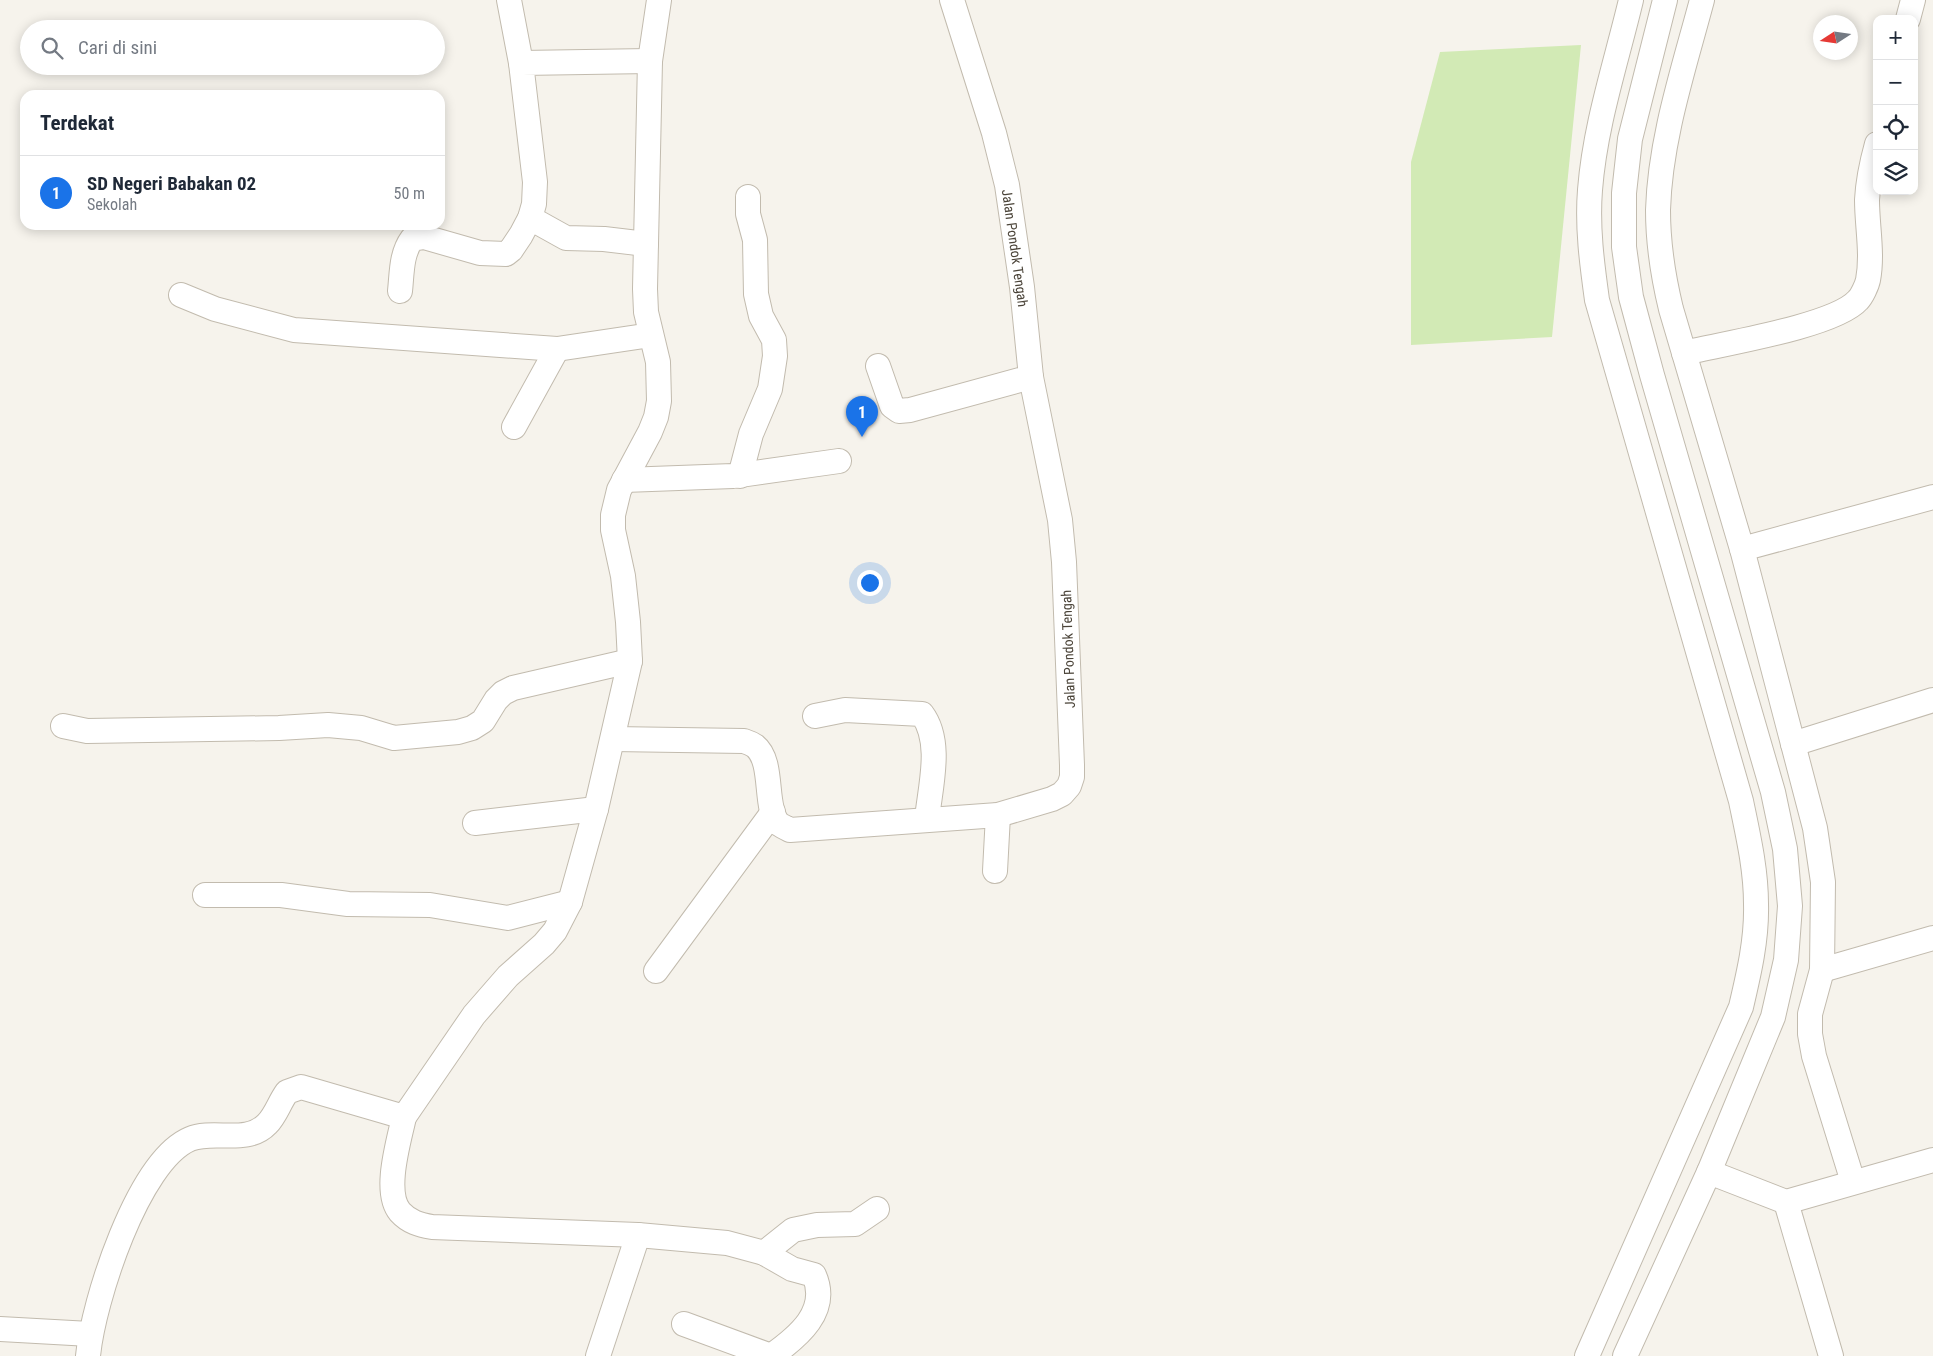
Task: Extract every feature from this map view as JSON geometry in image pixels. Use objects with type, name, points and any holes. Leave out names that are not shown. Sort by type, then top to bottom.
[{"type":"street","points":[[400,291],[403,260],[407,246],[412,239],[424,237],[480,253],[506,254],[512,250],[530,218],[534,204],[535,182],[521,63],[509,0]]},
{"type":"street","points":[[659,0],[650,61],[645,289],[646,312],[658,362],[659,401],[656,417],[650,432],[624,480],[615,502],[614,530],[623,576],[630,661],[613,739],[570,902],[555,931],[544,944],[508,976],[474,1015],[404,1117],[393,1171],[393,1188],[399,1211],[419,1225],[638,1235],[726,1243],[764,1253],[792,1269],[814,1275],[818,1285],[819,1300],[813,1316],[786,1346],[771,1356],[684,1324]]},
{"type":"street","name":"Jalan Pondok Tengah","points":[[773,812],[778,823],[790,830],[998,814],[1052,799],[1062,794],[1072,777],[1064,562],[1060,520],[1031,377],[1022,287],[1007,185],[994,133],[952,0]]},
{"type":"street","points":[[1587,1356],[1741,1007],[1752,956],[1756,904],[1752,854],[1741,801],[1597,300],[1590,246],[1590,191],[1597,134],[1632,0]]},
{"type":"street","points":[[1626,1356],[1709,1172],[1773,1017],[1786,960],[1790,906],[1785,849],[1773,792],[1652,375],[1631,297],[1624,247],[1624,194],[1630,139],[1665,0]]},
{"type":"street","points":[[1702,0],[1668,131],[1658,209],[1662,274],[1670,309],[1742,549],[1794,744],[1820,855],[1823,882],[1822,970],[1810,1014],[1810,1034],[1814,1056],[1852,1182]]},
{"type":"street","points":[[1909,15],[1913,0]]},
{"type":"street","points":[[521,63],[650,61]]},
{"type":"street","points":[[1684,353],[1810,324],[1838,313],[1858,300],[1868,282],[1870,257],[1867,198],[1871,165],[1875,150]]},
{"type":"street","points":[[740,476],[751,434],[770,389],[775,356],[774,340],[761,316],[756,294],[756,240],[748,214],[748,197]]},
{"type":"street","points":[[530,218],[566,238],[604,239],[646,244]]},
{"type":"street","points":[[181,295],[215,309],[294,330],[557,349],[651,335]]},
{"type":"street","points":[[514,427],[557,349]]},
{"type":"street","points":[[878,366],[892,406],[899,411],[910,410],[1031,377]]},
{"type":"street","points":[[624,480],[740,476],[839,461]]},
{"type":"street","points":[[1742,549],[1933,496]]},
{"type":"street","points":[[63,726],[88,731],[279,728],[328,724],[361,728],[394,738],[458,732],[472,728],[483,721],[496,700],[503,693],[513,688],[630,661]]},
{"type":"street","points":[[1794,744],[1933,700]]},
{"type":"street","points":[[815,716],[845,710],[922,714],[928,722],[934,752],[927,819]]},
{"type":"street","points":[[613,739],[744,741],[755,746],[763,758],[769,784],[773,812],[656,971]]},
{"type":"street","points":[[476,823],[596,809]]},
{"type":"street","points":[[995,871],[998,814]]},
{"type":"street","points":[[205,896],[281,895],[348,904],[430,905],[508,918],[570,902]]},
{"type":"street","points":[[1822,970],[1933,938]]},
{"type":"street","points":[[0,1329],[89,1345],[111,1260],[132,1212],[155,1170],[178,1145],[192,1138],[206,1135],[235,1136],[257,1131],[266,1126],[274,1116],[286,1092],[301,1087],[404,1117]]},
{"type":"street","points":[[1709,1172],[1786,1202],[1933,1160]]},
{"type":"street","points":[[1786,1202],[1831,1356]]},
{"type":"street","points":[[764,1253],[793,1230],[818,1226],[855,1224],[877,1209]]},
{"type":"street","points":[[598,1356],[638,1235]]},
{"type":"green space","points":[[1581,45],[1552,337],[1411,345],[1411,162],[1440,52]]},
{"type":"place","name":"SD Negeri Babakan 02","points":[[862,437]]}]
